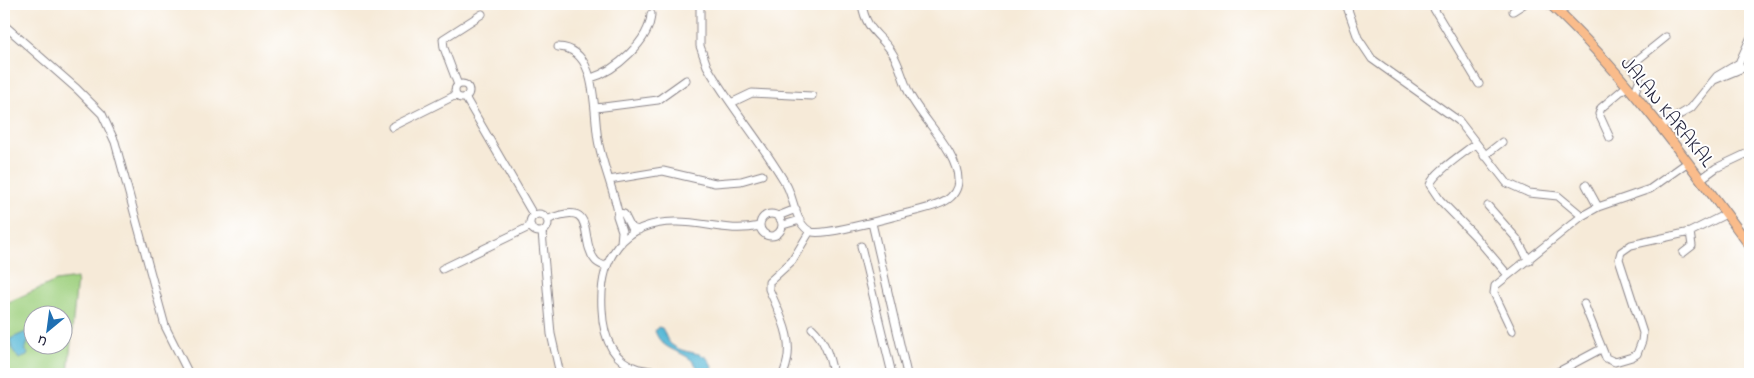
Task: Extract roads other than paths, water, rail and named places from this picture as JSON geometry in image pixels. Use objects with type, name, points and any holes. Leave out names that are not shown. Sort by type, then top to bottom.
[{"type":"main road","name":"JALAN KARAKAL","points":[[1550,4],[1662,126],[1750,246]]},
{"type":"street","points":[[700,4],[702,54],[716,82],[786,184],[800,220],[810,231],[819,232],[872,223],[947,201],[954,196],[958,181],[957,171],[945,145],[909,94],[890,50],[873,32],[865,18],[862,4]]},
{"type":"street","points":[[1346,4],[1358,38],[1372,59],[1459,121],[1484,156],[1507,183],[1529,193],[1558,196],[1582,216]]},
{"type":"street","points":[[1431,4],[1479,84]]},
{"type":"street","points":[[1513,11],[1524,4]]},
{"type":"street","points":[[1560,13],[1568,4]]},
{"type":"street","points":[[458,85],[444,48],[443,39],[482,14]]},
{"type":"street","points":[[591,78],[602,75],[632,52],[651,21],[651,14]]},
{"type":"street","points":[[4,26],[70,83],[102,114],[115,142],[165,326],[189,374]]},
{"type":"street","points":[[1634,94],[1640,79],[1631,65],[1666,37]]},
{"type":"street","points":[[1662,126],[1691,108],[1714,80],[1724,71],[1739,63],[1750,39]]},
{"type":"street","points":[[558,47],[566,47],[581,59],[591,78],[596,108],[596,132],[618,212],[616,216],[622,231],[621,243]]},
{"type":"street","points":[[1714,80],[1750,65]]},
{"type":"street","points":[[596,108],[658,100],[686,80]]},
{"type":"street","points":[[456,95],[455,90],[458,85]]},
{"type":"street","points":[[458,85],[463,85],[467,88],[468,93],[465,97]]},
{"type":"street","points":[[1610,138],[1599,114],[1601,108],[1627,86]]},
{"type":"street","points":[[731,103],[752,93],[812,96]]},
{"type":"street","points":[[392,127],[456,95],[465,97],[534,216],[531,226],[442,269]]},
{"type":"street","points":[[1484,156],[1502,142]]},
{"type":"street","points":[[1475,144],[1438,173],[1430,185],[1440,200],[1474,235],[1508,275]]},
{"type":"street","points":[[1701,179],[1716,168],[1750,152]]},
{"type":"street","points":[[1512,331],[1493,289],[1582,216],[1598,207],[1650,189],[1688,162]]},
{"type":"street","points":[[609,180],[663,171],[714,183],[740,181],[762,175]]},
{"type":"street","points":[[1586,185],[1598,207]]},
{"type":"street","points":[[1488,206],[1517,239],[1529,261]]},
{"type":"street","points":[[760,226],[766,216],[778,216],[796,209]]},
{"type":"street","points":[[618,212],[624,214],[631,228],[638,230]]},
{"type":"street","points":[[547,220],[562,214],[572,214],[580,217],[586,225],[593,256],[596,261],[605,266]]},
{"type":"street","points":[[1584,304],[1606,358],[1615,362],[1637,354],[1643,333],[1619,259],[1621,252],[1631,245],[1690,232],[1726,214]]},
{"type":"street","points":[[531,226],[536,232],[542,232],[548,226],[547,220],[540,215],[534,216]]},
{"type":"street","points":[[778,216],[783,225]]},
{"type":"street","points":[[760,226],[765,234],[771,237],[779,233],[783,225],[800,220]]},
{"type":"street","points":[[665,374],[636,368],[627,364],[618,358],[608,343],[602,307],[605,266],[614,250],[638,230],[675,222],[734,230],[760,226]]},
{"type":"street","points":[[872,223],[907,374]]},
{"type":"street","points":[[784,372],[788,357],[788,337],[769,289],[769,282],[792,261],[810,231]]},
{"type":"street","points":[[542,232],[551,334],[560,374]]},
{"type":"street","points":[[1683,253],[1692,246],[1690,232]]},
{"type":"street","points":[[861,246],[892,374]]},
{"type":"street","points":[[812,328],[822,339],[832,374]]},
{"type":"street","points":[[1554,374],[1601,349]]},
{"type":"water","points":[[658,327],[662,328],[672,345],[708,359],[713,374],[700,374],[696,365],[685,355],[665,345],[655,331]]},
{"type":"water","points":[[22,334],[22,356],[27,356],[19,359],[12,349],[10,339]]}]
